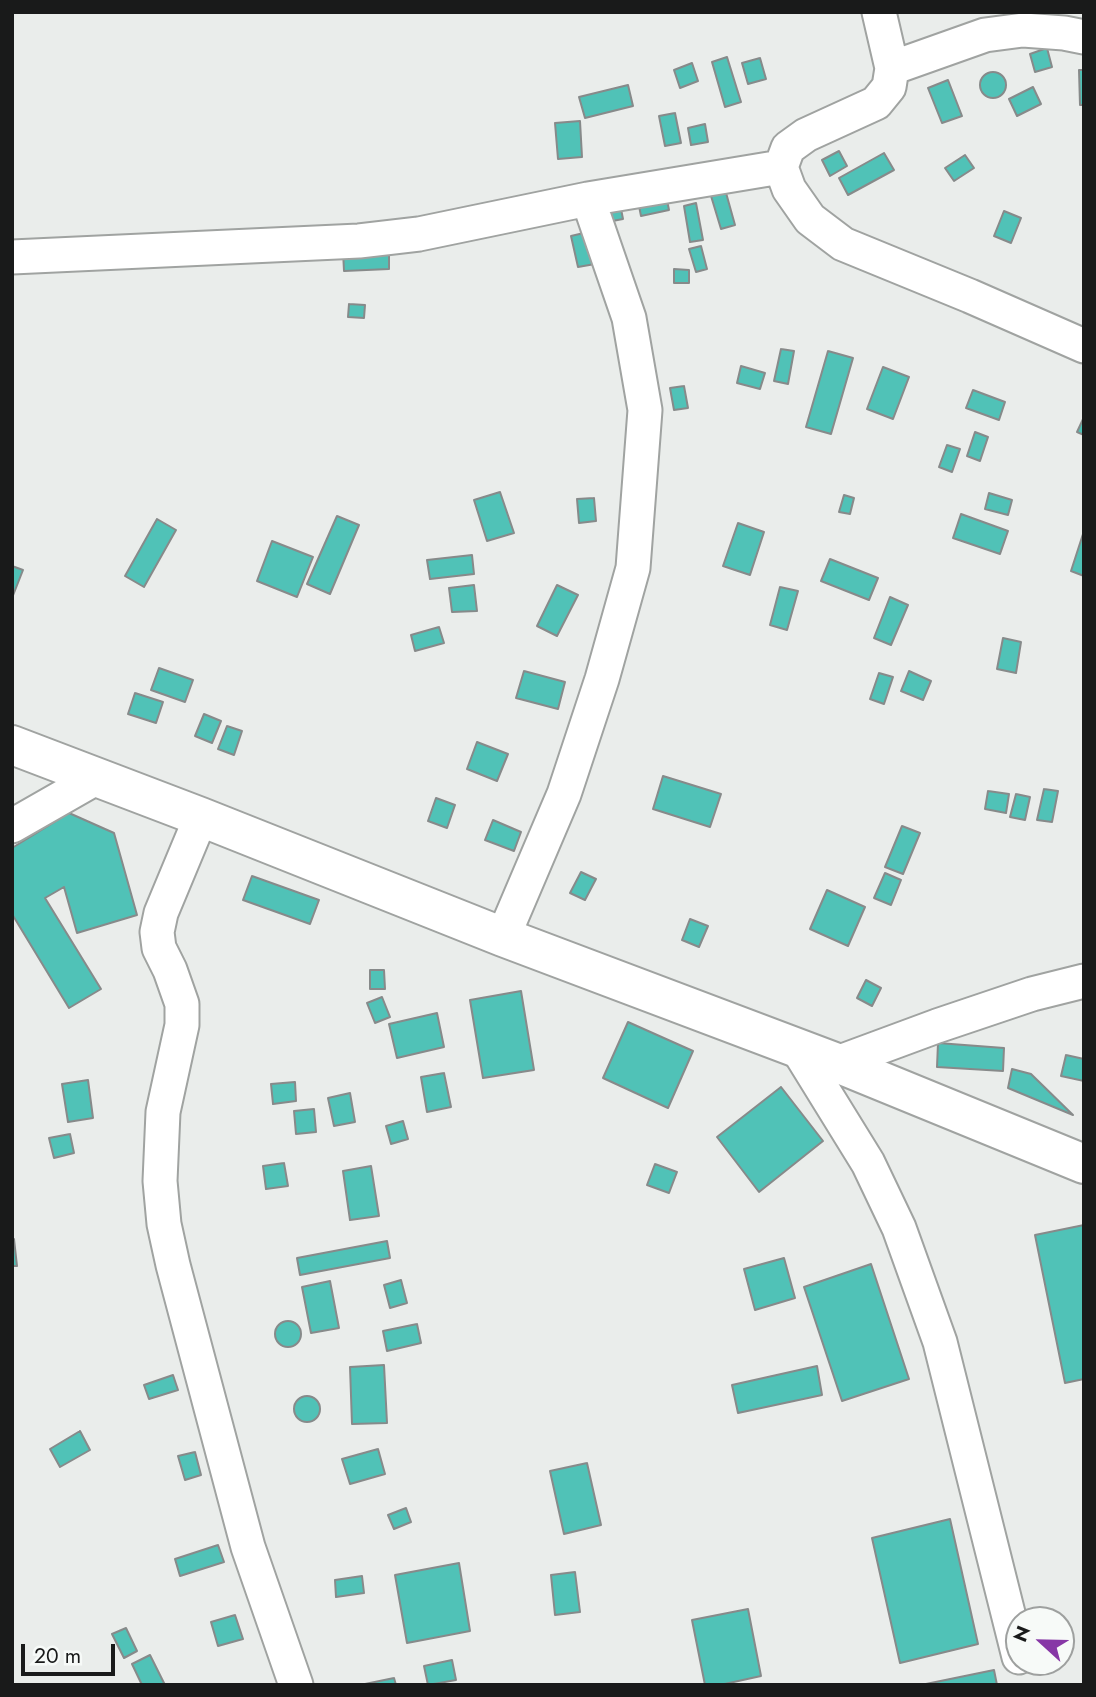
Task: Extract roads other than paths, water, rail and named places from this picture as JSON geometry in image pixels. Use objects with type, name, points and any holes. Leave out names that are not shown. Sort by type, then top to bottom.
[{"type":"street","points":[[879,12],[892,68],[889,87],[876,103],[806,135],[788,148],[781,167],[789,189],[810,219],[843,244],[1084,346]]},
{"type":"street","points":[[892,68],[985,35],[1023,30],[1084,37]]},
{"type":"street","points":[[12,257],[359,241],[419,234],[588,199],[781,167]]},
{"type":"street","points":[[503,937],[564,794],[602,679],[633,568],[645,410],[629,318],[588,199]]},
{"type":"street","points":[[12,745],[503,937],[837,1063],[1084,1164]]},
{"type":"street","points":[[12,826],[96,778]]},
{"type":"street","points":[[201,817],[161,913],[157,932],[159,948],[182,1004],[182,1025],[163,1112],[160,1181],[164,1224],[248,1547],[296,1685]]},
{"type":"street","points":[[837,1063],[1020,998],[1084,981]]},
{"type":"street","points":[[797,1048],[868,1163],[899,1228],[940,1342],[1006,1606]]}]
